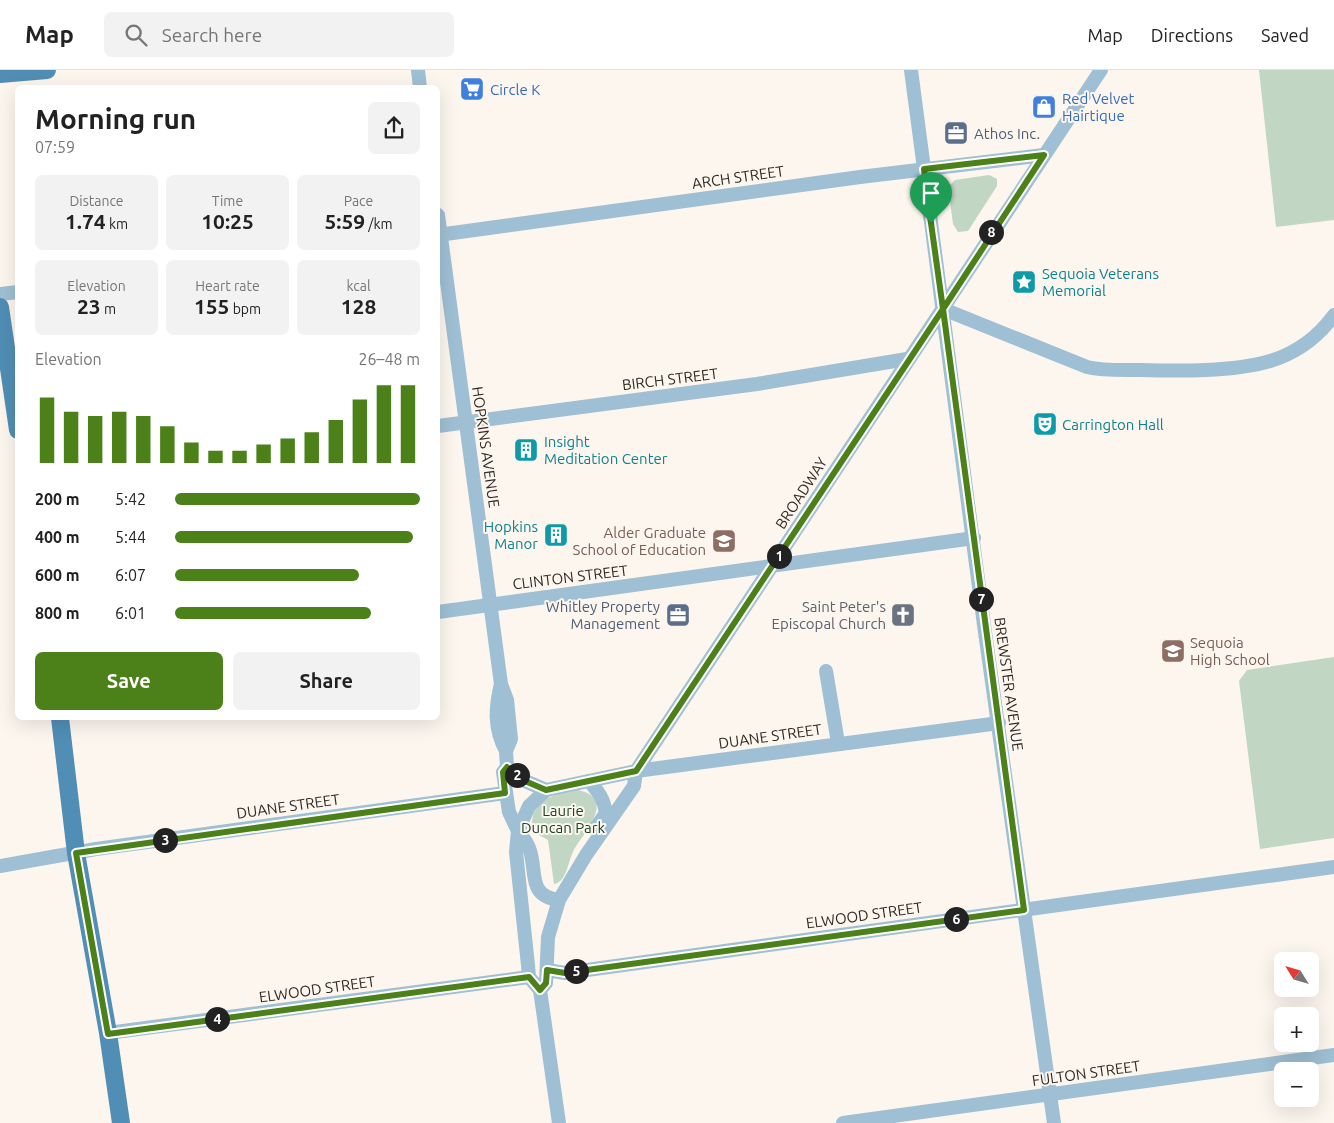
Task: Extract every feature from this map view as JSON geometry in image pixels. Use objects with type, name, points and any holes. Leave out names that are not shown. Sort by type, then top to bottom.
[{"type":"main road","points":[[0,74],[47,70]]},
{"type":"main road","points":[[0,307],[15,410]]},
{"type":"main road","points":[[60,720],[76,853],[108,1034],[121,1123]]},
{"type":"street","points":[[418,70],[420,85]]},
{"type":"street","name":"BREWSTER AVENUE","points":[[911,70],[1054,1123]]},
{"type":"street","name":"BROADWAY","points":[[547,970],[548,937],[559,900],[586,855],[634,786],[636,771],[1101,70]]},
{"type":"street","name":"ARCH STREET","points":[[440,235],[924,169],[1044,155]]},
{"type":"street","name":"HOPKINS AVENUE","points":[[440,242],[501,684],[496,705],[499,737],[506,751],[507,767],[503,772],[505,793],[509,812],[529,848],[537,889],[544,896],[559,900]]},
{"type":"street","points":[[0,294],[15,292]]},
{"type":"street","points":[[943,309],[1087,367],[1099,369],[1186,371],[1269,361],[1284,355],[1316,336],[1334,315]]},
{"type":"street","name":"BIRCH STREET","points":[[440,426],[757,384],[907,360]]},
{"type":"street","name":"CLINTON STREET","points":[[440,612],[974,538]]},
{"type":"street","points":[[826,671],[838,743]]},
{"type":"street","name":"DUANE STREET","points":[[546,790],[636,771],[999,723]]},
{"type":"street","points":[[507,767],[525,781],[546,790],[530,806],[518,831]]},
{"type":"street","points":[[586,855],[584,845],[606,813],[602,797],[589,781]]},
{"type":"street","name":"DUANE STREET","points":[[0,866],[76,853],[505,793]]},
{"type":"street","name":"HOPKINS AVENUE","points":[[518,831],[516,852],[529,977]]},
{"type":"street","name":"ELWOOD STREET","points":[[547,970],[565,973],[1334,867]]},
{"type":"street","points":[[525,931],[534,939],[536,958],[547,970],[546,983],[540,990]]},
{"type":"street","points":[[529,977],[540,990],[559,1123]]},
{"type":"street","name":"ELWOOD STREET","points":[[108,1034],[529,977]]},
{"type":"street","name":"FULTON STREET","points":[[843,1123],[1334,1055]]},
{"type":"green space","points":[[1259,70],[1334,70],[1334,220],[1276,227]]},
{"type":"green space","points":[[989,175],[997,179],[997,186],[968,231],[958,232],[953,224],[948,187],[955,180]]},
{"type":"green space","points":[[1334,657],[1334,838],[1260,849],[1239,681],[1247,670]]},
{"type":"green space","name":"Laurie Duncan Park","points":[[578,790],[590,795],[596,801],[597,809],[589,827],[573,852],[562,879],[554,884],[548,840],[532,831],[532,819],[539,804],[544,800],[551,796]]},
{"type":"place","name":"Circle K","points":[[472,89]]},
{"type":"place","name":"Red Velvet Hairtique","points":[[1044,107]]},
{"type":"place","name":"Athos Inc.","points":[[956,133]]},
{"type":"place","name":"Sequoia Veterans Memorial","points":[[1024,282]]},
{"type":"place","name":"Carrington Hall","points":[[1045,424]]},
{"type":"place","name":"Insight Meditation Center","points":[[526,450]]},
{"type":"place","name":"Hopkins Manor","points":[[556,535]]},
{"type":"place","name":"Alder Graduate School of Education","points":[[724,541]]},
{"type":"place","name":"Whitley Property Management","points":[[678,615]]},
{"type":"place","name":"Saint Peter's Episcopal Church","points":[[903,615]]},
{"type":"place","name":"Sequoia High School","points":[[1173,651]]},
{"type":"route","points":[[931,223],[924,169],[1044,155],[993,229],[943,309],[984,625],[1024,910],[565,973],[547,970],[546,983],[540,990],[529,977],[108,1034],[76,853],[505,793],[503,772],[507,767],[518,777],[546,790],[636,771],[816,501],[907,360],[943,309],[931,223]]}]
